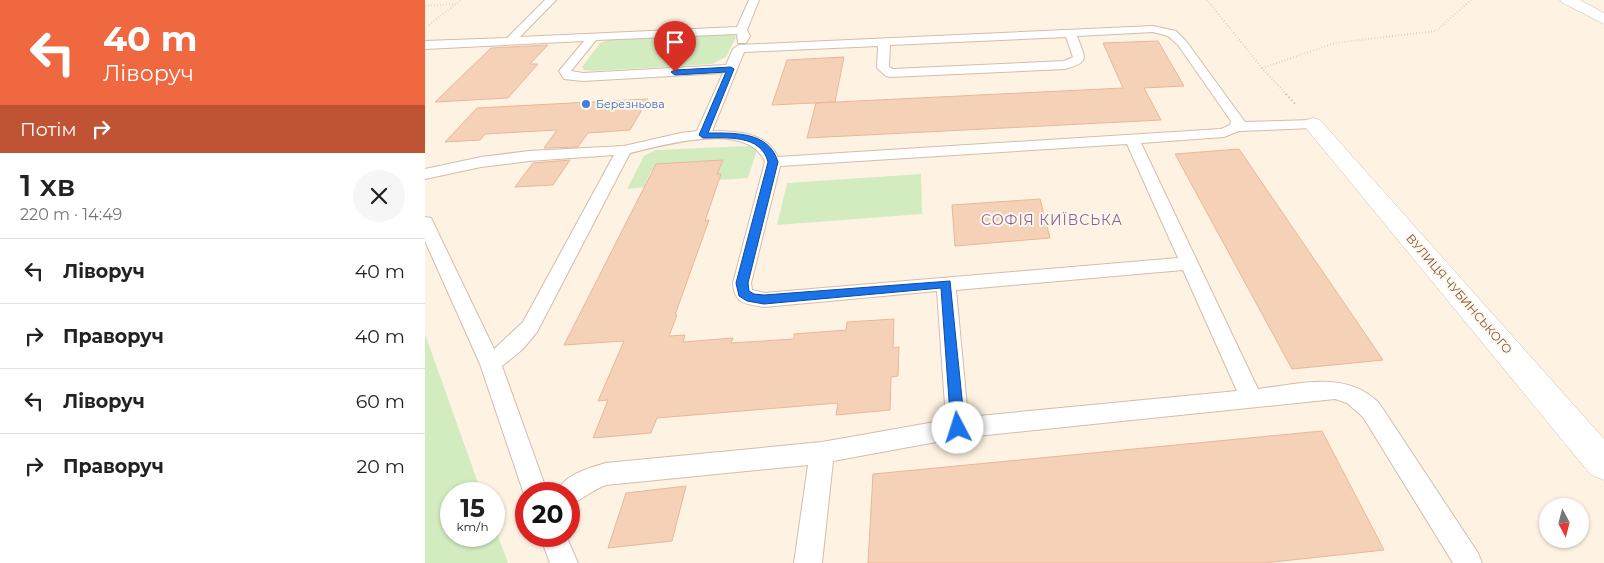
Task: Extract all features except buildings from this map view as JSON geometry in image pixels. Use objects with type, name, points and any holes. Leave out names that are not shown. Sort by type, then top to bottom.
[{"type":"street","points":[[1568,0],[1604,20]]},
{"type":"street","name":"ВУЛИЦЯ ЧУБИНСЬКОГО","points":[[1313,124],[1604,464]]},
{"type":"lane","points":[[510,41],[551,0]]},
{"type":"lane","points":[[703,135],[744,36],[741,30],[754,0]]},
{"type":"lane","points":[[739,49],[1153,29],[1172,33],[1182,43],[1238,121],[1236,127]]},
{"type":"lane","points":[[425,45],[741,30]]},
{"type":"lane","points":[[884,42],[883,68],[890,73],[1065,65],[1073,64],[1078,61],[1079,57],[1070,32]]},
{"type":"lane","points":[[593,37],[565,71],[568,76],[583,77],[731,69]]},
{"type":"lane","points":[[773,162],[1224,134],[1236,127],[1313,124]]},
{"type":"lane","points":[[425,174],[481,162],[529,156],[624,150],[681,136],[739,136],[759,142],[770,152],[773,162],[742,283],[743,293],[751,298],[764,300],[1188,263]]},
{"type":"lane","points":[[1132,140],[1251,398]]},
{"type":"lane","points":[[491,364],[516,343],[530,327],[624,150]]},
{"type":"lane","points":[[425,222],[491,364],[532,482]]},
{"type":"lane","points":[[946,284],[958,428]]},
{"type":"lane","points":[[580,485],[585,481],[606,474],[822,453],[958,428],[1335,390],[1349,393],[1361,399],[1371,410],[1468,563]]},
{"type":"lane","points":[[809,563],[822,453]]},
{"type":"lane","points":[[557,547],[564,563]]},
{"type":"path","points":[[425,28],[461,0]]},
{"type":"path","points":[[1207,0],[1262,68],[1313,124]]},
{"type":"path","points":[[1262,68],[1335,43],[1436,31],[1471,0]]},
{"type":"path","points":[[425,6],[455,4]]},
{"type":"green space","points":[[732,34],[736,37],[726,57],[712,64],[593,71],[584,70],[582,67],[600,43],[613,38]]},
{"type":"green space","points":[[749,146],[757,150],[748,178],[719,180],[721,174],[717,174],[723,160],[660,164],[656,171],[651,171],[645,184],[649,185],[647,187],[627,189],[644,156],[656,150]]},
{"type":"green space","points":[[921,174],[922,214],[777,225],[787,183]]},
{"type":"green space","points":[[425,334],[478,482],[440,482],[440,547],[502,547],[508,563],[425,563]]},
{"type":"place","name":"Березньова","points":[[586,104]]},
{"type":"district","name":"СОФІЯ КИЇВСЬКА","points":[[1052,220]]},
{"type":"route","points":[[675,72],[731,69],[703,135],[739,136],[759,142],[770,152],[773,162],[742,283],[743,293],[751,298],[764,300],[946,284],[958,428]]}]
